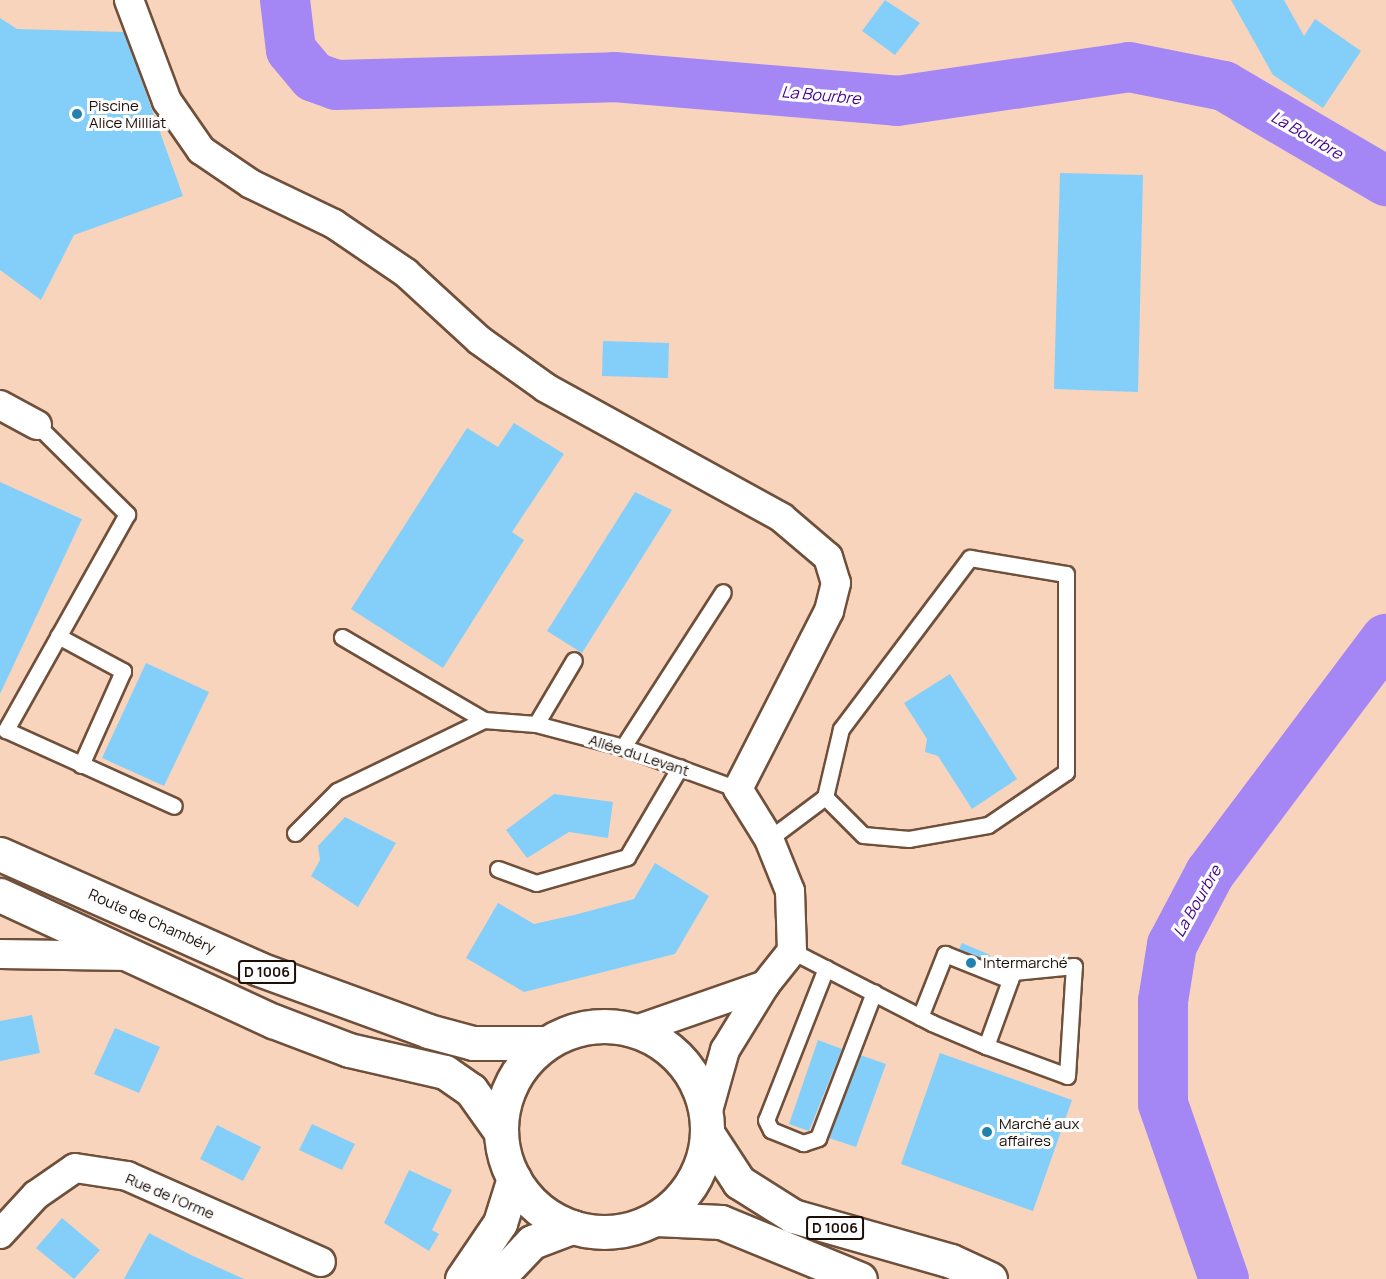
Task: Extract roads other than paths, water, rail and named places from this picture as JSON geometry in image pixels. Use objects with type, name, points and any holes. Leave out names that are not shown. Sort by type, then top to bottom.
[{"type":"main road","name":"Route de Chambéry","points":[[0,854],[259,969],[428,1031],[473,1043],[546,1043]]},
{"type":"main road","name":"D 1006","points":[[0,895],[338,1046],[445,1072],[471,1090],[501,1132]]},
{"type":"main road","points":[[605,1026],[636,1030],[670,1049],[694,1078],[708,1125],[693,1180],[656,1219],[614,1232],[572,1227],[529,1199],[514,1178],[501,1132],[512,1082],[546,1043],[574,1030],[605,1026]]},
{"type":"main road","name":"D 1006","points":[[708,1125],[739,1182],[793,1216],[951,1261],[990,1279]]},
{"type":"main road","points":[[462,1279],[500,1223],[514,1178]]},
{"type":"main road","name":"D 1006","points":[[656,1219],[721,1222],[860,1279]]},
{"type":"main road","points":[[497,1279],[532,1242],[572,1227]]},
{"type":"street","points":[[129,0],[167,101],[201,150],[251,184],[334,224],[406,273],[479,340],[546,388],[782,518],[828,557],[836,583],[829,611],[738,789],[769,838],[790,891],[792,951],[765,985],[725,1050],[708,1125]]},
{"type":"street","points":[[0,405],[37,425]]},
{"type":"street","points":[[0,954],[133,956]]},
{"type":"street","points":[[636,1030],[765,985]]},
{"type":"street","name":"Rue de l'Orme","points":[[0,1234],[36,1195],[75,1168],[127,1176],[321,1262]]},
{"type":"lane","points":[[37,425],[127,514],[6,730],[174,806]]},
{"type":"lane","points":[[769,838],[825,797],[841,729],[970,558],[1066,574],[1066,772],[988,825],[909,839],[863,835],[825,797]]},
{"type":"lane","points":[[623,747],[723,592]]},
{"type":"lane","points":[[58,636],[123,671],[81,765]]},
{"type":"lane","name":"Allée du Levant","points":[[342,638],[484,720],[536,724],[623,747],[738,789]]},
{"type":"lane","points":[[536,724],[574,660]]},
{"type":"lane","points":[[295,833],[337,791],[484,720]]},
{"type":"lane","points":[[498,869],[536,883],[627,856],[681,767]]},
{"type":"lane","points":[[792,951],[920,1017],[986,1046],[1067,1076],[1074,966],[1013,972],[986,1046]]},
{"type":"lane","points":[[920,1017],[945,954],[1010,980]]},
{"type":"lane","points":[[826,968],[766,1120],[771,1130],[803,1143],[818,1138],[874,992]]},
{"type":"waterway","name":"La Bourbre","points":[[285,0],[291,50],[314,77],[336,85],[614,77],[897,101],[1129,67],[1224,86],[1386,181]]},
{"type":"waterway","name":"La Bourbre","points":[[1224,1279],[1163,1104],[1163,1001],[1172,945],[1210,873],[1386,639]]},
{"type":"place","name":"Piscine Alice Milliat","points":[[77,114]]},
{"type":"place","name":"Intermarché","points":[[971,963]]},
{"type":"place","name":"Marché aux affaires","points":[[987,1132]]}]
